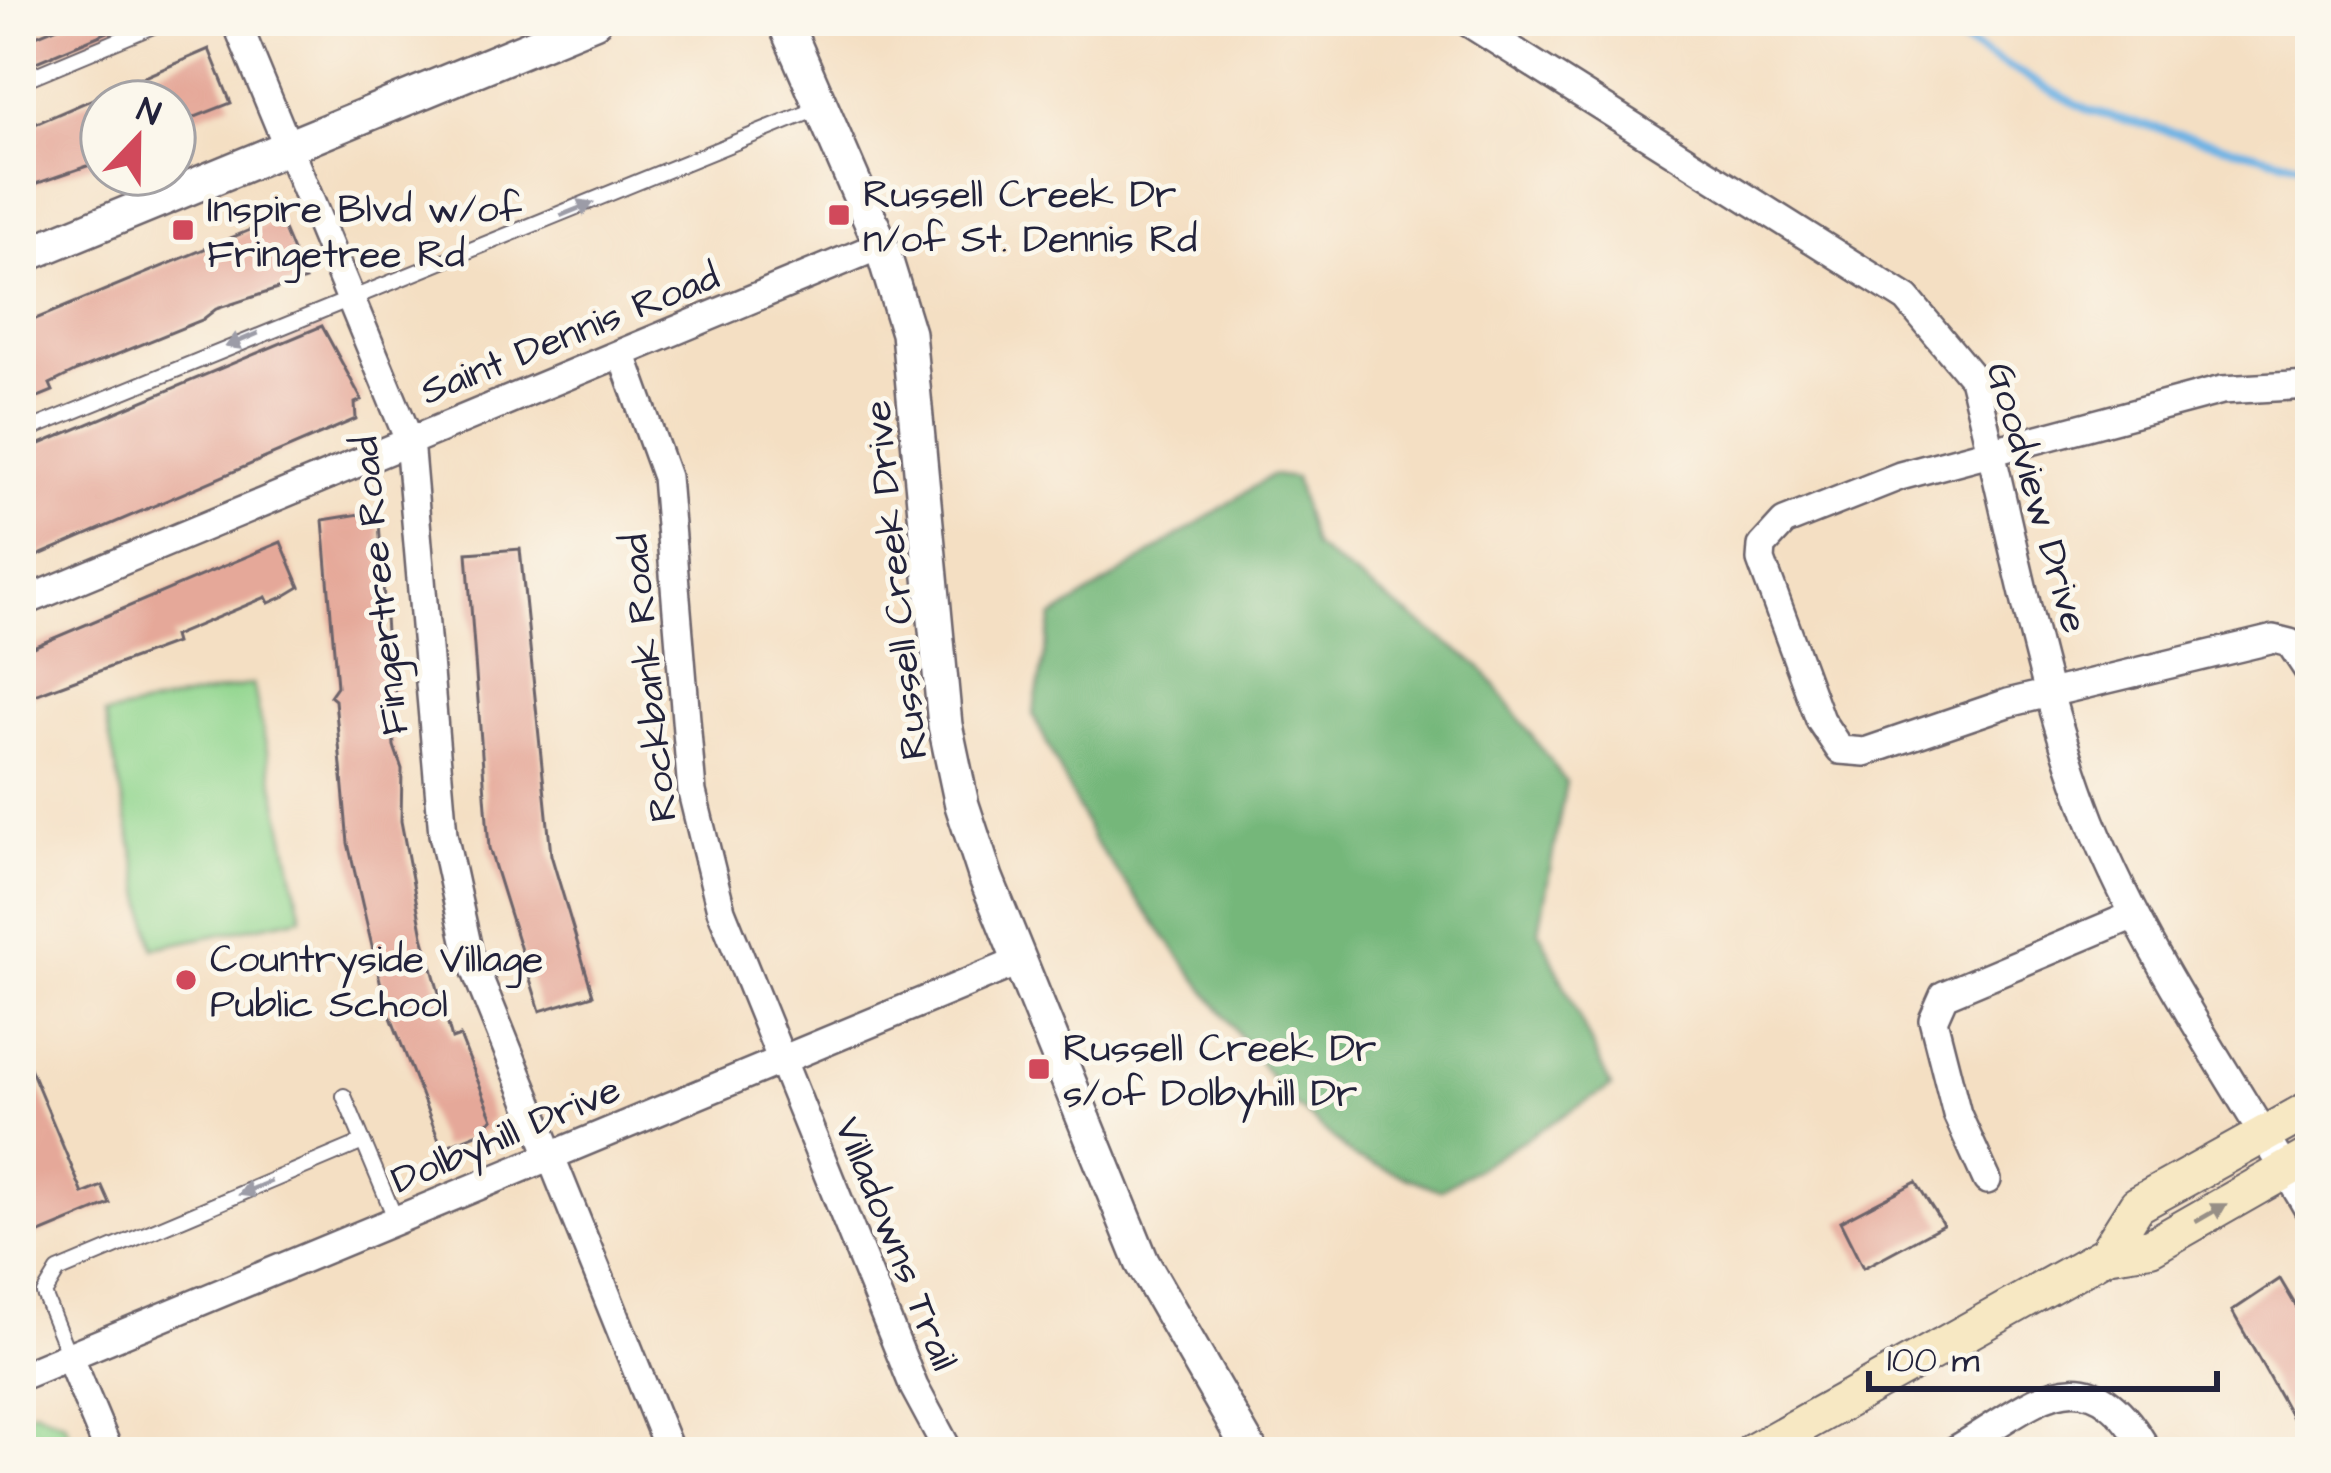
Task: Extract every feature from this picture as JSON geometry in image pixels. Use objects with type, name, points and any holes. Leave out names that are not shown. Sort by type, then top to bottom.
[{"type":"main road","points":[[2106,1253],[2137,1205],[2310,1109]]},
{"type":"main road","points":[[1753,1452],[2106,1253],[2151,1247],[2298,1163]]},
{"type":"street","name":"Fingertree Road","points":[[236,21],[409,440],[443,834],[469,954],[670,1452]]},
{"type":"street","points":[[21,257],[594,21]]},
{"type":"street","name":"Russell Creek Drive","points":[[784,21],[881,245],[908,333],[919,398],[945,725],[962,805],[1142,1262],[1251,1452]]},
{"type":"street","name":"Goodview Drive","points":[[1466,21],[1907,299],[1973,378],[2077,782],[2134,916],[2266,1132],[2298,1163],[2310,1212]]},
{"type":"street","name":"Saint Dennis Road","points":[[21,603],[881,245]]},
{"type":"street","name":"Rockbank Road","points":[[622,355],[666,477],[692,792],[721,910],[780,1061]]},
{"type":"street","points":[[2310,385],[2222,389],[1900,476],[1784,522],[1762,546],[1764,577],[1820,720],[1840,750],[1884,748],[2052,692],[2274,639],[2290,644],[2310,674]]},
{"type":"street","points":[[1987,1180],[1957,1114],[1935,1007],[1944,995],[2134,916]]},
{"type":"street","name":"Dolbyhill Drive","points":[[21,1376],[1020,961]]},
{"type":"street","name":"Villadowns Trail","points":[[780,1061],[914,1387],[949,1452]]},
{"type":"street","points":[[70,1356],[110,1452]]},
{"type":"street","points":[[1952,1452],[2057,1392],[2082,1389],[2109,1398],[2123,1410],[2148,1452]]},
{"type":"lane","points":[[21,81],[165,21]]},
{"type":"lane","points":[[21,433],[824,107]]},
{"type":"lane","points":[[344,1096],[396,1220]]},
{"type":"lane","points":[[70,1356],[44,1294],[58,1271],[363,1142]]},
{"type":"green space","points":[[1272,475],[1295,478],[1313,546],[1481,667],[1566,782],[1539,930],[1611,1087],[1440,1190],[1355,1158],[1283,1094],[1093,840],[1033,714],[1052,618]]},
{"type":"green space","points":[[253,684],[302,917],[154,948],[105,715]]},
{"type":"green space","points":[[34,1410],[64,1422],[76,1452],[21,1452],[21,1415]]},
{"type":"building","points":[[72,21],[134,21],[29,65],[21,42]]},
{"type":"building","points":[[209,49],[231,103],[198,116],[198,78],[142,78]]},
{"type":"building","points":[[78,105],[78,169],[21,189],[21,130]]},
{"type":"building","points":[[279,218],[305,280],[216,309],[202,320],[76,371],[50,384],[53,391],[21,404],[21,325]]},
{"type":"building","points":[[322,326],[362,400],[355,403],[356,419],[21,563],[21,452]]},
{"type":"building","points":[[360,514],[379,521],[389,680],[395,681],[396,700],[391,700],[394,746],[402,769],[401,821],[423,936],[452,1039],[460,1036],[493,1119],[486,1123],[489,1129],[442,1148],[385,1002],[348,843],[335,700],[330,696],[337,686],[323,520]]},
{"type":"building","points":[[281,542],[300,587],[269,603],[266,597],[173,636],[175,643],[21,700],[21,652]]},
{"type":"building","points":[[520,549],[551,855],[593,995],[540,1011],[489,848],[467,553]]},
{"type":"building","points":[[21,1046],[83,1194],[102,1186],[110,1204],[21,1241]]},
{"type":"building","points":[[1916,1182],[1943,1225],[1863,1268],[1840,1222]]},
{"type":"building","points":[[2280,1279],[2310,1330],[2310,1450],[2232,1311]]},
{"type":"waterway","points":[[1925,21],[2089,111],[2310,167]]},
{"type":"place","name":"Russell Creek Dr n/of St. Dennis Rd","points":[[839,215]]},
{"type":"place","name":"Inspire Blvd w/of Fringetree Rd","points":[[183,230]]},
{"type":"place","name":"Countryside Village Public School","points":[[186,980]]},
{"type":"place","name":"Russell Creek Dr s/of Dolbyhill Dr","points":[[1039,1069]]}]
